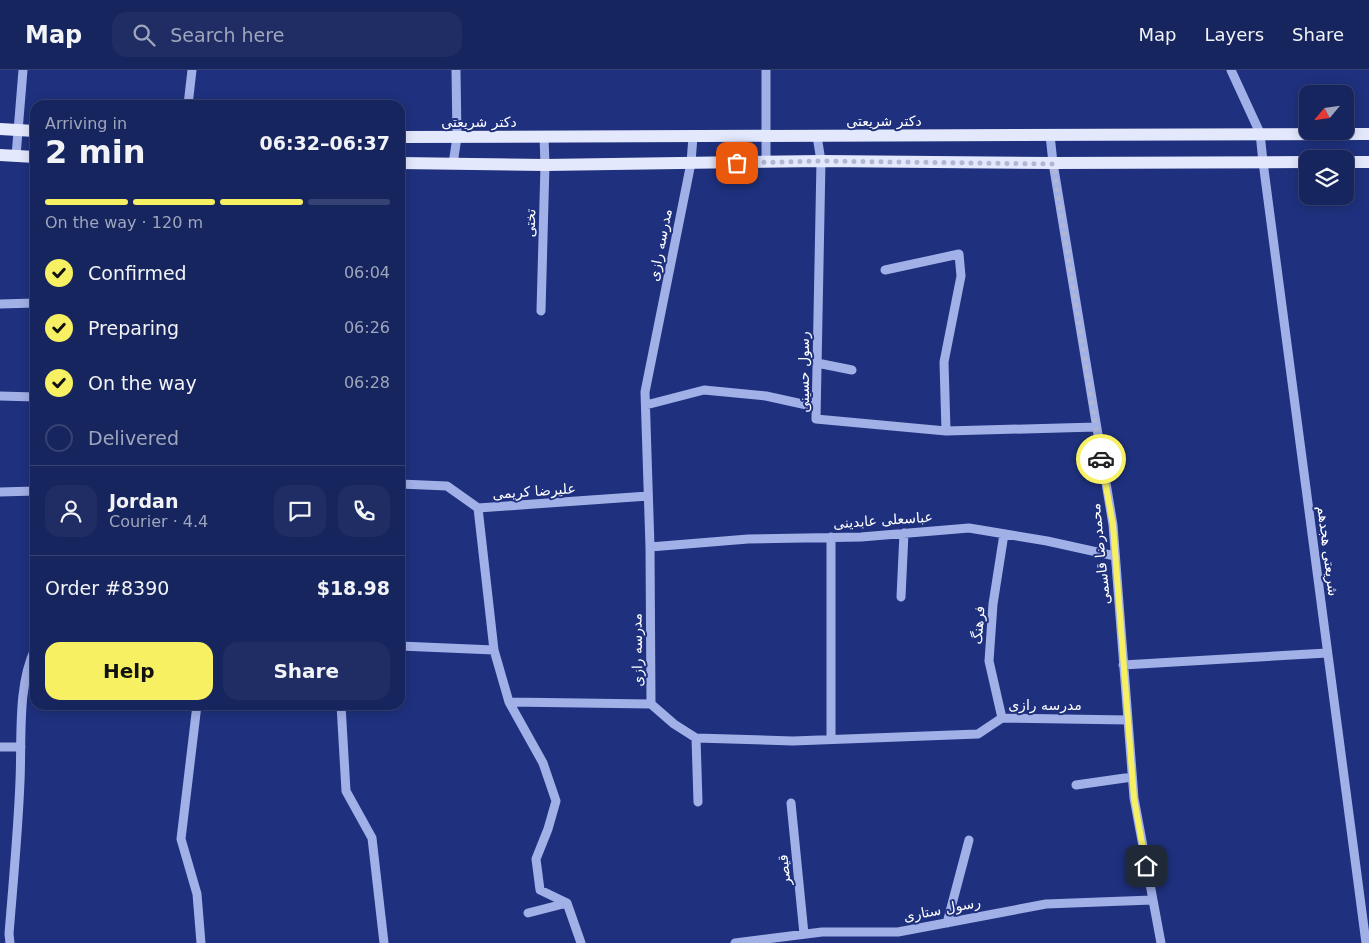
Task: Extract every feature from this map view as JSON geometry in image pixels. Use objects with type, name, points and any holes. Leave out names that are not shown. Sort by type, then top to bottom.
[{"type":"main road","points":[[0,129],[30,131]]},
{"type":"main road","name":"دکتر شریعتی","points":[[405,137],[1369,134]]},
{"type":"main road","points":[[0,156],[30,157]]},
{"type":"main road","points":[[405,163],[545,165],[821,161],[1053,164],[1299,162]]},
{"type":"main road","points":[[1354,162],[1369,162]]},
{"type":"street","points":[[16,156],[23,70]]},
{"type":"street","points":[[189,100],[192,70]]},
{"type":"street","points":[[453,164],[457,137],[456,70]]},
{"type":"street","points":[[766,70],[766,162]]},
{"type":"street","name":"شریعتی هجدهم","points":[[1231,70],[1260,133],[1366,943]]},
{"type":"street","name":"تختی","points":[[541,311],[544,136]]},
{"type":"street","name":"مدرسه رازی","points":[[693,136],[691,164],[645,392],[650,547],[651,704],[674,724],[696,738],[793,741],[978,734],[1002,718],[1128,720]]},
{"type":"street","name":"رسول حسینی","points":[[817,136],[821,161],[816,419],[946,431],[1096,427]]},
{"type":"street","name":"محمدرضا قاسمی","points":[[1050,136],[1053,164],[1113,525],[1134,798],[1161,943]]},
{"type":"street","points":[[885,270],[959,254],[961,276],[944,362],[946,431]]},
{"type":"street","points":[[0,304],[30,303]]},
{"type":"street","points":[[817,363],[852,370]]},
{"type":"street","points":[[646,405],[704,390],[766,396],[816,406]]},
{"type":"street","points":[[0,396],[30,397]]},
{"type":"street","name":"علیرضا کریمی","points":[[405,484],[448,486],[478,508],[648,496]]},
{"type":"street","points":[[0,492],[30,491]]},
{"type":"street","points":[[478,508],[494,650],[509,702],[543,763],[556,801],[548,829],[536,859],[540,890],[567,903],[581,943]]},
{"type":"street","name":"عباسعلی عابدینی","points":[[650,547],[748,539],[831,537],[969,528],[1115,556]]},
{"type":"street","points":[[901,597],[904,533]]},
{"type":"street","name":"فرهنگ","points":[[1002,718],[989,661],[993,604],[1004,534]]},
{"type":"street","points":[[831,537],[831,739]]},
{"type":"street","points":[[405,646],[494,650]]},
{"type":"street","points":[[1123,665],[1327,653]]},
{"type":"street","points":[[10,943],[9,934],[20,782],[21,713],[30,660]]},
{"type":"street","points":[[509,702],[651,704]]},
{"type":"street","points":[[196,710],[182,839],[197,894],[201,943]]},
{"type":"street","points":[[341,710],[346,791],[372,838],[384,943]]},
{"type":"street","points":[[696,738],[698,802]]},
{"type":"street","points":[[0,747],[21,747]]},
{"type":"street","points":[[1076,784],[1132,777]]},
{"type":"street","name":"قیصر","points":[[791,803],[804,934]]},
{"type":"street","points":[[947,923],[969,840]]},
{"type":"street","name":"رسول ستاری","points":[[736,943],[822,932],[898,932],[1046,904],[1152,900]]},
{"type":"street","points":[[528,913],[567,903]]},
{"type":"way so far","points":[[737,163],[821,161],[1053,164],[1101,459]]},
{"type":"route","points":[[1101,459],[1113,525],[1134,798],[1146,866]]}]
